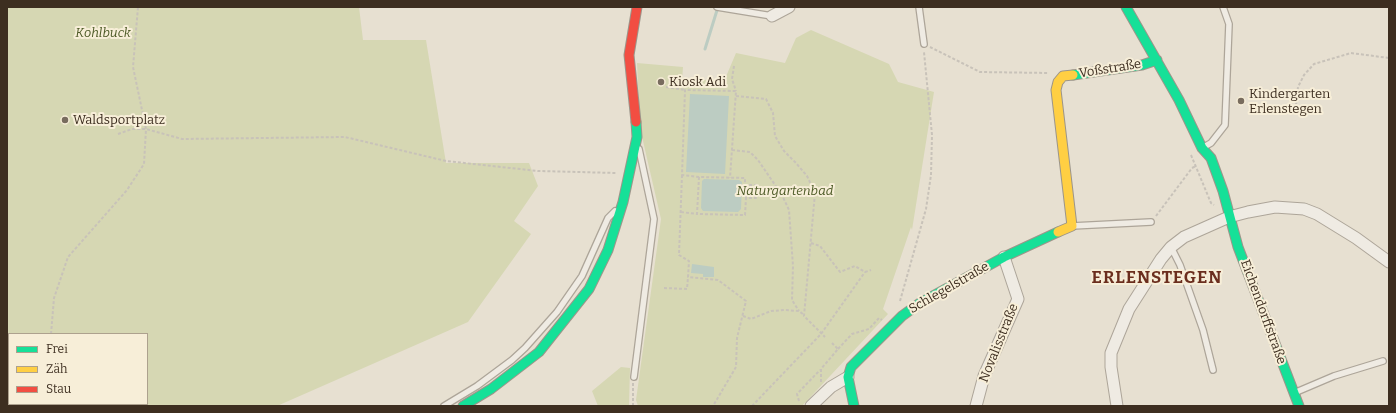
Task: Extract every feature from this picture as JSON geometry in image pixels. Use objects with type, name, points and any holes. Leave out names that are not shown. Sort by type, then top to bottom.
[{"type":"street","points":[[463,406],[491,389],[539,352],[589,289],[608,250],[623,202],[636,137],[629,55],[637,7]]},
{"type":"street","points":[[772,16],[789,7]]},
{"type":"street","name":"Eichendorffstraße","points":[[1126,7],[1131,18],[1140,29],[1182,105],[1202,148],[1211,158],[1223,191],[1229,217],[1299,406]]},
{"type":"street","name":"Eichendorffstraße","points":[[1137,7],[1140,29]]},
{"type":"street","name":"Voßstraße","points":[[1063,76],[1142,65],[1157,60]]},
{"type":"street","points":[[1063,76],[1058,82],[1056,90],[1072,226]]},
{"type":"street","name":"Eichendorffstraße","points":[[1202,148],[1202,160],[1206,171]]},
{"type":"street","name":"Eichendorffstraße","points":[[1214,194],[1229,217]]},
{"type":"street","points":[[1117,406],[1111,367],[1111,353],[1129,309],[1161,259],[1171,247],[1184,237],[1229,217],[1275,207],[1304,209],[1318,214],[1356,238],[1389,262]]},
{"type":"street","name":"Schlegelstraße","points":[[848,377],[850,367],[902,316],[920,303],[1004,257],[1072,226]]},
{"type":"street","name":"Novalisstraße","points":[[976,406],[984,376],[1018,299],[1004,257]]},
{"type":"street","points":[[811,406],[831,387],[848,377],[854,406]]},
{"type":"lane","points":[[718,7],[772,16]]},
{"type":"lane","points":[[919,7],[924,44]]},
{"type":"lane","points":[[1202,148],[1211,143],[1225,125],[1229,24],[1223,7]]},
{"type":"lane","points":[[634,377],[654,219],[636,137]]},
{"type":"lane","points":[[444,406],[477,386],[512,360],[525,348],[557,312],[582,276],[608,218],[623,202]]},
{"type":"lane","name":"Schlegelstraße","points":[[1072,226],[1151,222]]},
{"type":"lane","points":[[1171,247],[1180,265],[1203,330],[1212,370]]},
{"type":"lane","points":[[1294,393],[1334,376],[1383,361]]},
{"type":"path","points":[[51,333],[54,298],[68,257],[127,190],[144,164],[146,129],[133,67],[138,7]]},
{"type":"path","points":[[924,44],[980,72],[1042,72],[1063,76]]},
{"type":"path","points":[[902,316],[900,307],[901,294],[926,209],[931,175],[932,136],[924,44]]},
{"type":"path","points":[[1296,105],[1298,87],[1304,75],[1314,64],[1350,53],[1389,58]]},
{"type":"path","points":[[730,178],[736,96],[732,79],[734,66]]},
{"type":"path","points":[[666,87],[685,90],[736,91]]},
{"type":"path","points":[[664,288],[687,289],[689,261],[679,256],[685,90]]},
{"type":"path","points":[[736,96],[766,99],[773,113],[775,136],[784,151],[807,176],[815,193],[804,316]]},
{"type":"path","points":[[118,134],[132,129],[146,129],[182,139],[345,138],[446,161],[538,171],[628,174]]},
{"type":"path","points":[[732,150],[750,152],[758,160],[782,195],[789,210],[793,266],[792,300],[799,312],[825,337]]},
{"type":"path","points":[[1190,153],[1211,203],[1229,217]]},
{"type":"path","points":[[1151,222],[1192,168],[1196,166]]},
{"type":"path","points":[[682,175],[745,178],[745,185],[757,186],[756,198],[746,198]]},
{"type":"path","points":[[698,214],[699,177]]},
{"type":"path","points":[[681,212],[698,214],[745,215],[746,195],[754,196],[754,192]]},
{"type":"path","points":[[811,243],[820,246],[840,272],[854,266],[865,272]]},
{"type":"path","points":[[752,406],[821,334],[865,272],[872,270]]},
{"type":"path","points":[[688,278],[718,280],[746,301],[737,338],[736,367],[713,406]]},
{"type":"path","points":[[743,316],[751,319],[771,312],[785,310],[799,312]]},
{"type":"path","points":[[799,401],[797,394],[852,334],[870,329],[879,318]]},
{"type":"path","points":[[832,343],[838,349]]},
{"type":"path","points":[[821,369],[821,384]]},
{"type":"path","points":[[633,406],[634,377]]},
{"type":"green space","name":"Kohlbuck","points":[[7,7],[359,7],[363,40],[426,40],[446,163],[529,163],[538,186],[514,221],[531,234],[468,322],[277,406],[7,406]]},
{"type":"green space","name":"Naturgartenbad","points":[[811,30],[889,64],[898,82],[934,92],[912,230],[911,227],[883,309],[888,314],[802,406],[638,406],[636,400],[661,219],[640,128],[637,63],[683,67],[682,81],[725,79],[736,53],[785,63],[796,38]]},
{"type":"green space","points":[[621,367],[630,368],[629,406],[598,406],[592,391]]},
{"type":"shaded area","points":[[690,94],[729,96],[725,174],[686,172]]},
{"type":"shaded area","points":[[704,179],[739,180],[742,182],[741,209],[738,212],[703,211],[701,208],[702,181]]},
{"type":"shaded area","points":[[692,264],[714,267],[714,277],[703,277],[703,274],[691,273]]},
{"type":"waterway","points":[[705,49],[718,7]]},
{"type":"traffic: fast","points":[[1126,7],[1179,100],[1202,148],[1211,158],[1223,191],[1238,247],[1299,406]]},
{"type":"traffic: fast","points":[[1073,75],[1142,65],[1157,60]]},
{"type":"traffic: fast","points":[[463,406],[491,389],[539,352],[589,289],[608,250],[623,202],[637,137],[636,122]]},
{"type":"traffic: fast","points":[[854,406],[848,377],[851,367],[902,316],[920,303],[1004,257],[1058,232]]},
{"type":"traffic: slow","points":[[1058,232],[1072,226],[1056,90],[1058,82],[1063,76],[1073,75]]},
{"type":"traffic: jam","points":[[636,122],[629,55],[637,7]]},
{"type":"place","name":"Kiosk Adi","points":[[661,82]]},
{"type":"place","name":"Kindergarten Erlenstegen","points":[[1241,101]]},
{"type":"place","name":"Waldsportplatz","points":[[65,120]]},
{"type":"district","name":"ERLENSTEGEN","points":[[1157,278]]}]
